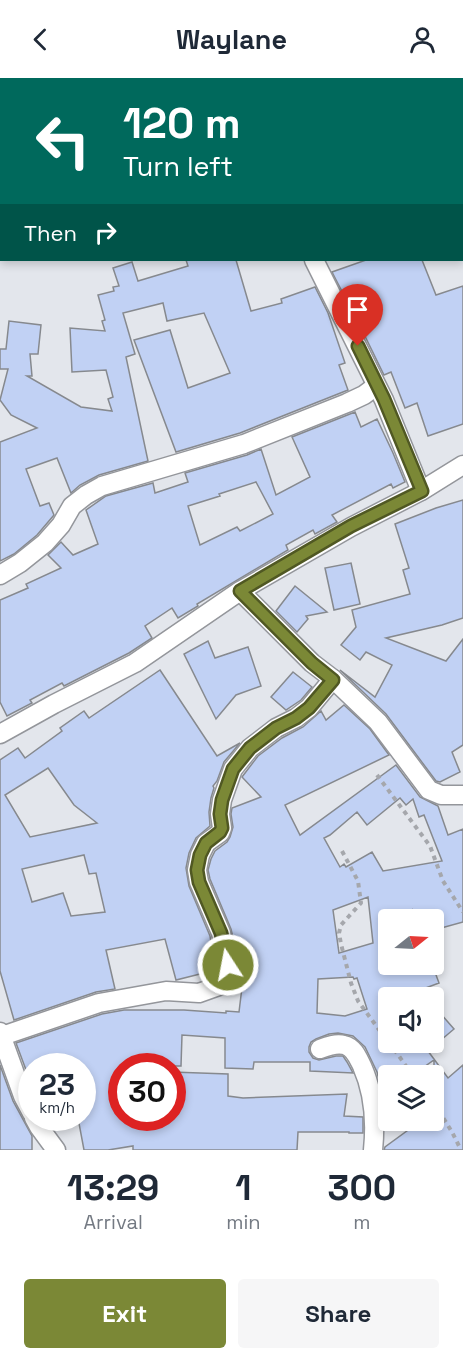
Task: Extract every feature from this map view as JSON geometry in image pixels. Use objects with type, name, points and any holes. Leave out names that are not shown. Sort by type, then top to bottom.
[{"type":"street","points":[[315,261],[384,399],[422,491]]},
{"type":"street","points":[[0,574],[20,563],[45,543],[61,525],[72,506],[102,486],[244,444],[347,403],[376,386]]},
{"type":"street","points":[[0,734],[135,663],[240,591],[351,526],[422,491],[463,465]]},
{"type":"street","points":[[240,591],[312,663],[378,722],[429,790],[441,795],[463,795]]},
{"type":"street","points":[[18,1082],[1,1034],[99,1003],[166,991],[199,993],[227,983],[228,965],[221,933],[199,882],[197,870],[200,855],[206,843],[222,828],[220,814],[222,800],[233,769],[250,748],[276,728],[296,718],[309,708],[333,680]]},
{"type":"street","points":[[320,1049],[332,1045],[344,1045],[352,1049],[358,1057],[369,1080],[374,1106],[373,1150]]},
{"type":"street","points":[[42,1131],[56,1150]]},
{"type":"path","points":[[377,775],[430,846],[443,881],[463,912]]},
{"type":"path","points":[[342,851],[358,881],[361,903],[341,925],[339,933],[341,944],[358,1001],[378,1027]]},
{"type":"path","points":[[444,1119],[461,1150]]},
{"type":"building","points":[[186,261],[236,261],[251,311],[282,303],[281,299],[315,287],[328,313],[345,363],[339,365],[348,390],[240,433],[176,452],[134,340],[170,330],[188,388],[230,373],[204,313],[167,321],[163,303],[123,313],[135,354],[126,357],[148,461],[99,475],[80,485],[71,493],[57,458],[26,469],[40,506],[49,503],[54,515],[37,535],[14,554],[0,561],[0,442],[37,428],[11,415],[0,400],[8,369],[0,369],[0,349],[6,349],[9,321],[41,325],[38,354],[30,354],[32,376],[27,376],[81,407],[112,411],[108,399],[113,397],[106,370],[72,372],[70,328],[105,331],[102,321],[105,320],[98,295],[114,291],[113,287],[119,286],[113,268],[132,262],[138,281],[188,266]]},
{"type":"building","points":[[363,261],[422,261],[436,295],[463,286],[463,424],[428,436],[417,403],[405,408],[391,372],[384,375],[361,328],[372,322],[360,298],[348,303],[332,272]]},
{"type":"building","points":[[355,412],[361,427],[377,419],[405,482],[393,488],[391,484],[332,515],[337,522],[315,534],[313,530],[286,545],[288,550],[197,604],[198,606],[178,618],[172,608],[145,626],[152,638],[129,653],[64,686],[62,683],[30,700],[32,703],[7,716],[0,702],[0,600],[28,588],[26,584],[61,568],[48,555],[61,542],[73,555],[98,544],[86,510],[106,496],[153,483],[155,493],[188,482],[185,473],[261,449],[276,495],[310,477],[292,437]],"holes":[[[256,482],[273,514],[240,531],[237,527],[200,545],[188,506]]]},
{"type":"building","points":[[463,500],[463,618],[386,638],[446,661],[463,639],[463,745],[452,752],[460,772],[440,782],[436,781],[386,714],[340,670],[375,697],[392,665],[366,652],[360,660],[341,645],[356,627],[352,610],[410,594],[403,570],[409,568],[395,524]]},
{"type":"building","points":[[351,563],[360,604],[334,610],[325,568]]},
{"type":"building","points":[[295,586],[327,612],[306,616],[308,619],[297,632],[276,611]]},
{"type":"building","points":[[208,641],[215,658],[248,647],[261,686],[236,695],[216,719],[184,654]]},
{"type":"building","points":[[160,670],[217,756],[240,743],[224,762],[213,786],[209,812],[210,826],[196,838],[189,853],[186,868],[189,886],[210,936],[216,970],[176,980],[165,939],[106,950],[115,989],[96,992],[14,1020],[0,971],[0,760],[18,748],[25,758],[62,731],[60,728],[84,711],[89,718]],"holes":[[[48,768],[74,805],[97,823],[30,837],[5,795]],[[84,855],[89,874],[96,873],[105,912],[71,916],[63,893],[32,902],[22,869]]]},
{"type":"building","points":[[293,672],[312,687],[301,700],[286,710],[271,697]]},
{"type":"building","points":[[344,705],[370,729],[389,755],[285,805],[300,835],[396,765],[420,797],[438,806],[448,835],[463,829],[463,922],[444,927],[444,909],[378,909],[378,975],[436,975],[439,983],[428,987],[378,987],[378,1053],[429,1053],[438,1065],[434,1065],[434,1060],[427,1065],[378,1065],[378,1076],[365,1047],[353,1036],[338,1033],[329,1034],[311,1042],[309,1052],[313,1058],[319,1060],[343,1056],[353,1073],[310,1071],[310,1062],[254,1062],[253,1069],[225,1068],[225,1038],[182,1035],[181,1053],[108,1053],[108,1131],[186,1131],[186,1072],[228,1074],[228,1096],[243,1098],[347,1094],[344,1116],[363,1117],[363,1133],[298,1132],[297,1150],[133,1150],[133,1146],[108,1150],[84,1150],[80,1131],[96,1131],[96,1053],[20,1053],[16,1043],[102,1014],[124,1010],[239,1012],[244,971],[241,971],[242,963],[239,964],[231,929],[208,870],[215,851],[230,837],[233,827],[232,808],[261,797],[242,777],[258,756],[282,738],[303,727],[321,711],[326,720]],"holes":[[[400,798],[406,805],[413,799],[419,817],[424,815],[442,861],[383,871],[372,852],[346,867],[344,864],[340,867],[324,838],[357,812],[367,825]],[[368,897],[373,943],[339,953],[333,910]],[[357,978],[367,1009],[345,1016],[317,1013],[318,979]]]},
{"type":"building","points":[[444,1018],[454,1029],[444,1037]]},
{"type":"building","points":[[0,1065],[18,1110],[18,1131],[29,1131],[32,1136],[32,1150],[0,1150]]},
{"type":"building","points":[[463,1065],[463,1150],[384,1150],[407,1131],[444,1131],[444,1073],[448,1078]]},
{"type":"route","points":[[228,965],[221,933],[199,882],[197,870],[200,855],[206,843],[218,835],[222,828],[220,814],[222,800],[233,769],[250,748],[276,728],[296,718],[309,708],[333,680],[312,663],[240,591],[351,526],[422,491],[384,399],[358,346]]}]
